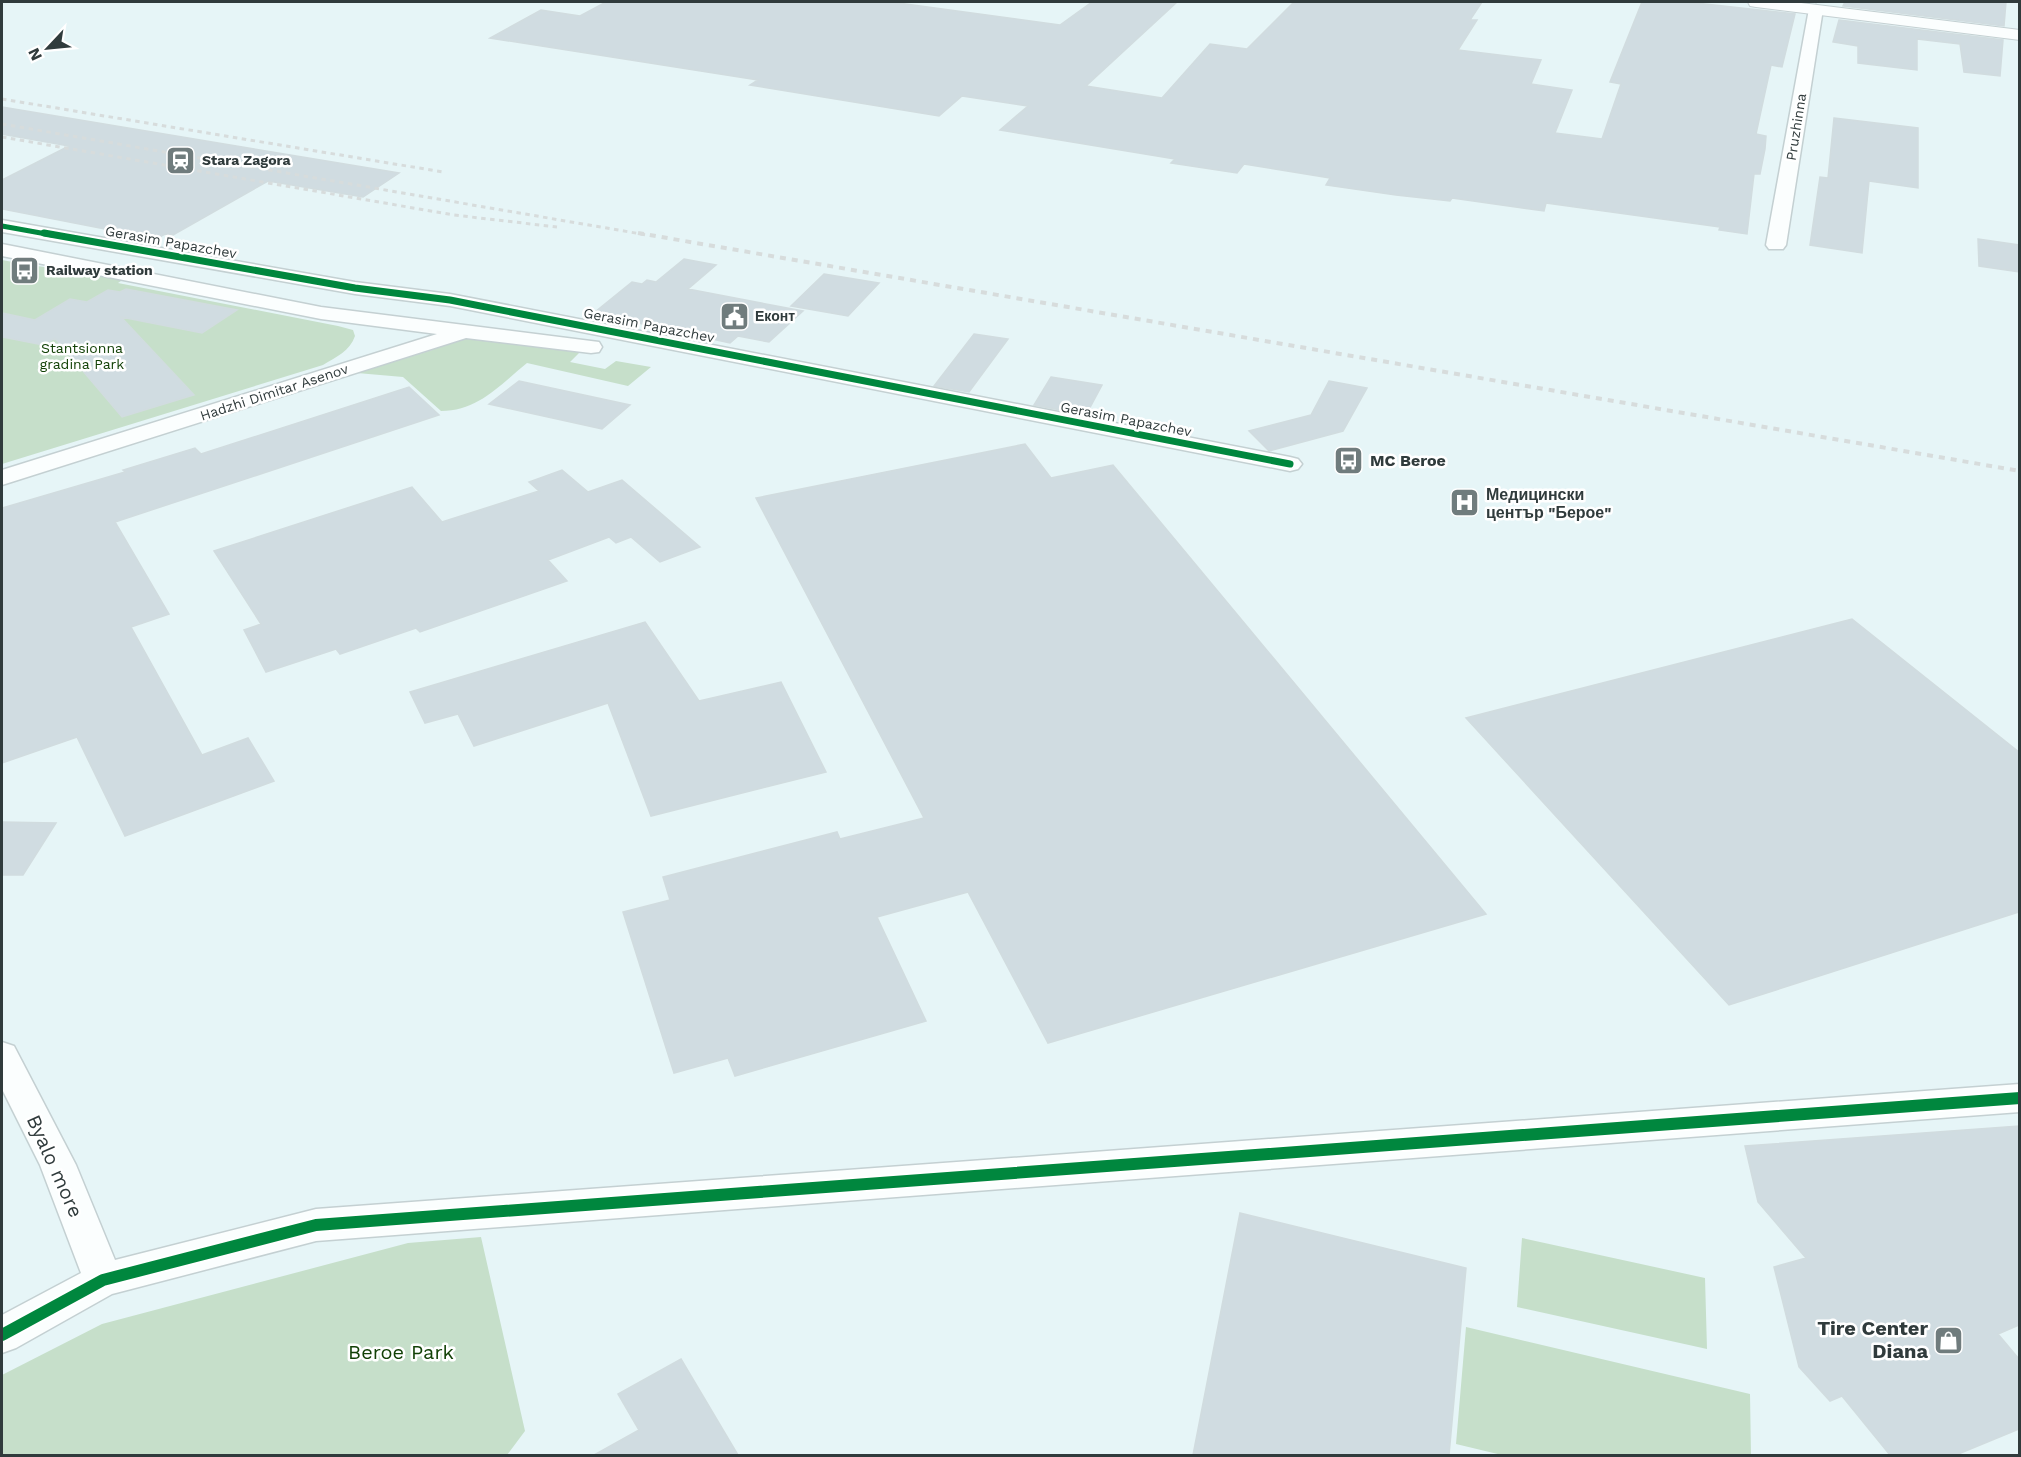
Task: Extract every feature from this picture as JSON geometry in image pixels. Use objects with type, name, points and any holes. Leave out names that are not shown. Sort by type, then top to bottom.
[{"type":"street","points":[[1756,2],[2019,35]]},
{"type":"street","name":"Pruzhinna","points":[[1776,244],[1816,9]]},
{"type":"street","name":"Gerasim Papazchev","points":[[2,226],[355,288],[450,300],[549,319],[734,363],[1226,466],[1261,467],[1290,464],[734,363],[321,313],[2,250]]},
{"type":"street","points":[[355,288],[423,314],[432,322],[434,327],[431,335],[420,346]]},
{"type":"street","points":[[321,313],[373,327],[373,342],[361,355],[327,375]]},
{"type":"street","name":"Hadzhi Dimitar Asenov","points":[[2,478],[470,331],[508,323],[549,319]]},
{"type":"street","name":"Byalo more","points":[[2,1055],[58,1165],[103,1280]]},
{"type":"street","points":[[2,1335],[103,1280],[316,1225],[2019,1098]]},
{"type":"green space","name":"Stantsionna gradina Park","points":[[2,260],[124,279],[118,283],[338,326],[353,330],[355,336],[346,350],[323,365],[2,464]]},
{"type":"green space","points":[[466,336],[493,336],[580,352],[570,362],[605,369],[616,361],[651,367],[628,386],[527,363],[498,388],[477,402],[454,410],[441,411],[403,377],[357,373],[432,350],[444,341]]},
{"type":"green space","name":"Beroe Park","points":[[481,1237],[525,1431],[507,1455],[2,1455],[2,1375],[102,1324],[408,1243]]},
{"type":"green space","points":[[1522,1238],[1705,1278],[1707,1349],[1517,1307]]},
{"type":"green space","points":[[1466,1327],[1750,1394],[1751,1455],[1506,1456],[1456,1444]]},
{"type":"building","points":[[606,2],[891,2],[1060,25],[1092,2],[1177,2],[1086,86],[1162,98],[1210,44],[1247,49],[1294,2],[1482,2],[1470,20],[1477,20],[1458,50],[1541,60],[1531,84],[1572,90],[1555,133],[1602,139],[1621,84],[1610,82],[1642,2],[1687,2],[1795,14],[1782,67],[1771,65],[1756,134],[1766,136],[1765,149],[1760,174],[1754,174],[1747,234],[1719,230],[1720,227],[1546,203],[1544,211],[1452,198],[1450,201],[1396,195],[1326,185],[1330,178],[1244,164],[1237,173],[1171,163],[1175,159],[1000,130],[1028,106],[962,96],[939,116],[750,85],[758,80],[490,38],[541,10],[580,16]]},
{"type":"building","points":[[1845,2],[2006,2],[2004,26],[1843,6]]},
{"type":"building","points":[[1839,20],[2003,40],[2000,76],[1964,72],[1960,44],[1917,39],[1917,70],[1858,63],[1858,46],[1833,42]]},
{"type":"building","points":[[2,107],[399,173],[363,197],[268,181],[173,235],[165,234],[156,239],[2,209],[2,180],[69,146],[2,134]]},
{"type":"building","points":[[1834,118],[1918,128],[1918,188],[1869,181],[1862,253],[1810,245],[1820,177],[1828,178]]},
{"type":"building","points":[[1978,239],[2019,245],[2019,272],[1979,266]]},
{"type":"building","points":[[684,259],[716,265],[688,289],[803,311],[769,342],[738,336],[730,343],[595,312],[632,282],[642,284],[647,280],[656,282]]},
{"type":"building","points":[[824,274],[879,283],[848,316],[791,306]]},
{"type":"building","points":[[126,289],[237,310],[202,333],[121,317],[194,395],[122,417],[55,338],[43,345],[2,337],[2,313],[35,320],[70,299],[87,302],[108,290],[120,292]]},
{"type":"building","points":[[974,334],[1008,339],[969,392],[934,386]]},
{"type":"building","points":[[1051,377],[1102,385],[1086,415],[1034,405]]},
{"type":"building","points":[[519,381],[630,405],[602,429],[489,404]]},
{"type":"building","points":[[1329,381],[1367,388],[1343,431],[1269,451],[1249,431],[1311,415]]},
{"type":"building","points":[[409,387],[439,415],[115,522],[169,614],[131,627],[202,755],[248,738],[274,781],[125,836],[77,737],[2,763],[2,508],[125,472],[123,470],[195,448],[201,454]]},
{"type":"building","points":[[1025,444],[1051,478],[1113,465],[1486,914],[1048,1043],[968,892],[877,917],[926,1021],[735,1076],[728,1058],[674,1073],[623,912],[670,900],[663,877],[837,832],[840,839],[924,818],[756,498]]},
{"type":"building","points":[[562,470],[588,492],[622,480],[700,547],[660,562],[631,537],[616,543],[609,537],[548,560],[567,581],[420,632],[416,628],[340,654],[336,649],[266,672],[244,630],[261,624],[214,551],[412,487],[442,522],[539,491],[529,482]]},
{"type":"building","points":[[1852,619],[2019,752],[2019,912],[1729,1005],[1466,718]]},
{"type":"building","points":[[645,622],[699,701],[781,682],[826,772],[651,816],[608,703],[474,746],[458,714],[425,723],[410,692]]},
{"type":"building","points":[[2,822],[56,823],[23,875],[2,875]]},
{"type":"building","points":[[2019,1126],[2019,1325],[1998,1334],[2019,1359],[2019,1429],[1956,1455],[1890,1455],[1842,1396],[1830,1401],[1799,1367],[1774,1267],[1806,1258],[1758,1202],[1745,1146]]},
{"type":"building","points":[[1240,1213],[1466,1268],[1449,1455],[1193,1455]]},
{"type":"building","points":[[681,1359],[738,1455],[594,1455],[639,1430],[618,1394]]},
{"type":"railway","points":[[2,99],[443,172]]},
{"type":"railway","points":[[2,124],[647,235]]},
{"type":"railway","points":[[2,137],[454,215],[557,227]]},
{"type":"railway","points":[[638,233],[2020,471]]},
{"type":"cycle path","points":[[2,226],[355,288],[450,300],[1290,464]]},
{"type":"cycle path","points":[[2,1335],[103,1280],[316,1225],[2020,1098]]},
{"type":"place","name":"Stara Zagora","points":[[181,160]]},
{"type":"place","name":"Railway station","points":[[25,270]]},
{"type":"place","name":"Еконт","points":[[734,316]]},
{"type":"place","name":"MC Beroe","points":[[1349,460]]},
{"type":"place","name":"Медицински център \"Берое\"","points":[[1465,503]]},
{"type":"place","name":"Tire Center Diana","points":[[1949,1340]]}]
